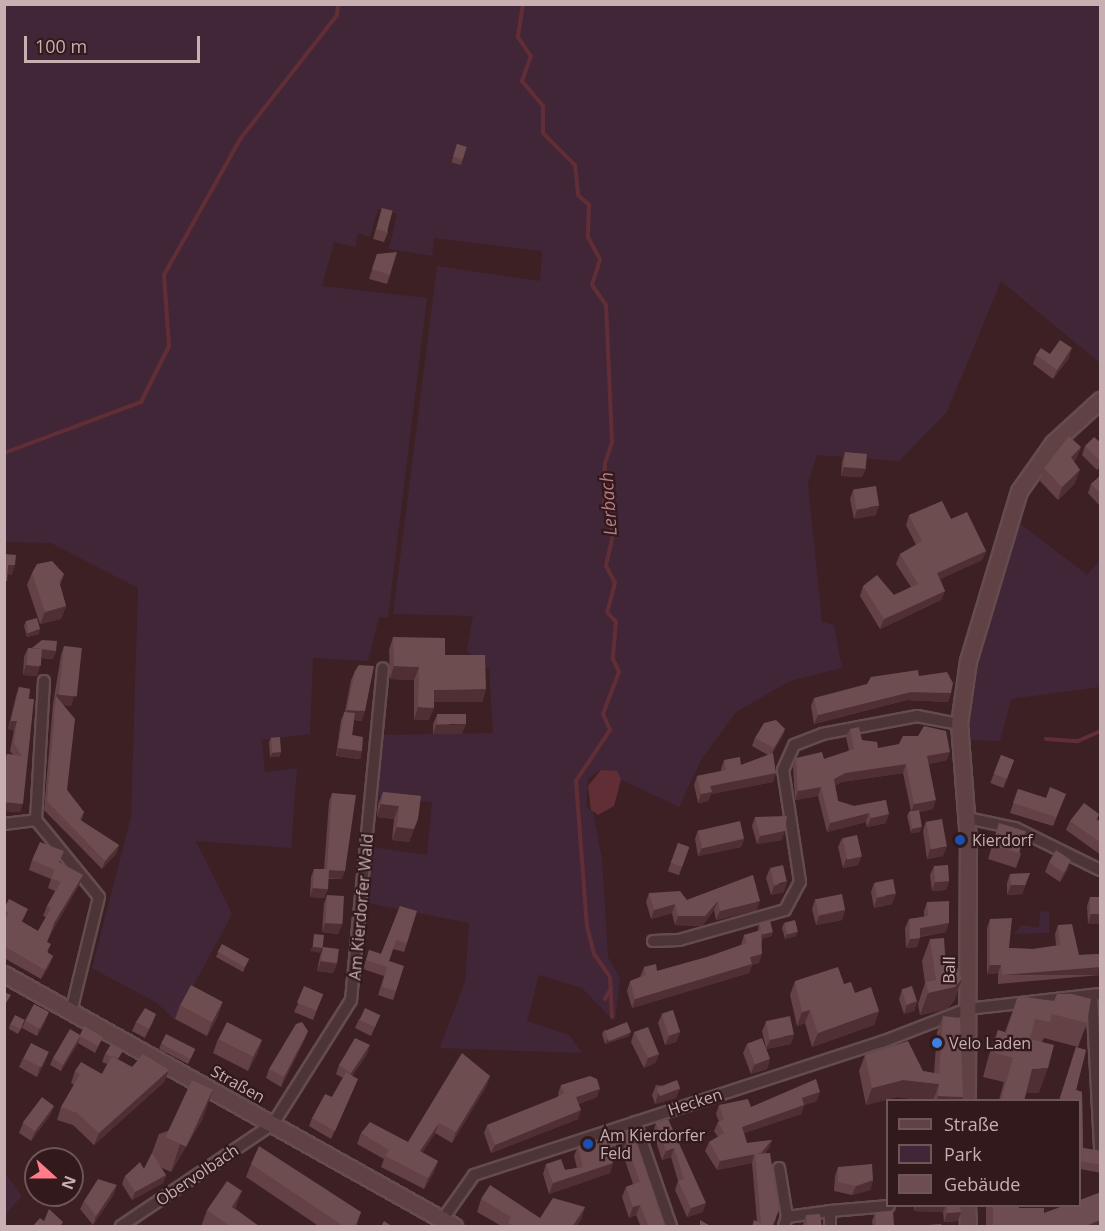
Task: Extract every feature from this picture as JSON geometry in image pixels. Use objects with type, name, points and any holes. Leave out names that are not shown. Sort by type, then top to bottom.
[{"type":"main road","points":[[967,818],[959,724],[980,611],[1018,491],[1053,443],[1101,400]]},
{"type":"main road","name":"Ball","points":[[967,818],[967,1099]]},
{"type":"main road","name":"Straßen","points":[[4,974],[448,1223]]},
{"type":"main road","points":[[967,1207],[968,1227]]},
{"type":"street","name":"Am Kierdorfer Wald","points":[[273,1124],[351,1000],[356,982],[383,669]]},
{"type":"street","points":[[44,681],[36,820],[99,897],[71,1012]]},
{"type":"street","points":[[652,941],[679,940],[784,910],[800,882],[783,770],[794,745],[822,734],[917,717],[959,724]]},
{"type":"street","points":[[967,818],[1016,828],[1101,870]]},
{"type":"street","points":[[4,824],[36,820]]},
{"type":"street","points":[[1096,995],[1101,1149]]},
{"type":"street","name":"Hecken","points":[[448,1223],[474,1175],[882,1042],[967,1009],[1096,995]]},
{"type":"street","points":[[635,1122],[671,1227]]},
{"type":"street","name":"Obervolbach","points":[[127,1225],[273,1124]]},
{"type":"street","points":[[779,1168],[785,1222],[830,1211],[886,1206]]},
{"type":"street","points":[[830,1211],[830,1227]]},
{"type":"green space","points":[[5,5],[1100,5],[1100,363],[1001,281],[947,412],[899,461],[817,455],[808,484],[822,622],[834,625],[842,668],[790,681],[736,712],[701,760],[679,807],[601,770],[588,778],[586,806],[593,812],[602,859],[608,957],[620,978],[615,1022],[582,988],[539,975],[527,1021],[569,1035],[582,1053],[440,1048],[465,981],[469,923],[367,903],[371,847],[427,855],[432,802],[374,796],[378,735],[493,733],[489,668],[481,668],[467,650],[473,616],[393,614],[437,266],[540,281],[542,251],[434,238],[432,256],[389,249],[397,214],[378,209],[370,237],[358,233],[355,247],[334,242],[322,286],[427,298],[388,617],[379,617],[368,661],[313,658],[310,734],[262,740],[265,772],[297,768],[291,848],[196,841],[232,914],[175,1020],[157,1003],[92,968],[131,817],[138,588],[51,543],[5,542]]},
{"type":"green space","points":[[1018,522],[1087,575],[1100,560],[1100,687],[1011,699],[1000,741],[967,740],[974,665]]},
{"type":"green space","points":[[1040,911],[1049,912],[1049,933],[1013,934],[1022,925],[1039,928]]},
{"type":"green space","points":[[4,1172],[22,1196],[5,1215],[4,1215]]},
{"type":"shaded area","points":[[601,770],[617,771],[621,779],[614,806],[598,815],[591,810],[588,786]]},
{"type":"building","points":[[457,144],[467,147],[463,159],[453,156]]},
{"type":"building","points":[[382,208],[393,211],[387,232],[376,229]]},
{"type":"building","points":[[397,252],[390,275],[372,269],[377,254]]},
{"type":"building","points":[[1060,340],[1072,348],[1057,370],[1036,355],[1041,348],[1050,354]]},
{"type":"building","points":[[1069,436],[1081,447],[1071,457],[1080,470],[1062,487],[1044,468]]},
{"type":"building","points":[[1094,437],[1101,443],[1100,461],[1085,446]]},
{"type":"building","points":[[845,452],[867,454],[866,469],[844,467]]},
{"type":"building","points":[[1101,475],[1101,494],[1091,484]]},
{"type":"building","points":[[876,486],[879,506],[856,509],[853,490]]},
{"type":"building","points":[[942,501],[951,519],[967,512],[986,551],[937,573],[945,591],[884,619],[863,586],[877,575],[894,595],[918,584],[900,554],[922,541],[909,515]]},
{"type":"building","points":[[4,554],[16,555],[15,565],[8,565],[7,581],[4,581]]},
{"type":"building","points":[[52,561],[64,574],[59,581],[66,606],[45,612],[32,573],[37,564]]},
{"type":"building","points":[[37,618],[40,629],[28,633],[26,621]]},
{"type":"building","points":[[393,637],[445,638],[445,655],[485,655],[486,689],[434,690],[434,708],[418,707],[419,667],[394,666]]},
{"type":"building","points":[[42,640],[57,641],[56,651],[32,648]]},
{"type":"building","points":[[64,646],[82,648],[77,697],[59,695]]},
{"type":"building","points":[[28,648],[42,649],[41,666],[27,665]]},
{"type":"building","points":[[359,665],[374,666],[365,711],[347,710],[355,671]]},
{"type":"building","points":[[918,670],[919,676],[947,672],[953,683],[951,693],[911,692],[818,715],[814,698],[867,684],[871,677]]},
{"type":"building","points":[[19,687],[30,689],[28,699],[34,699],[23,804],[4,802],[7,754],[22,756],[14,743],[17,721],[11,721]]},
{"type":"building","points":[[56,696],[75,719],[67,790],[84,812],[79,819],[119,845],[105,861],[47,801]]},
{"type":"building","points":[[344,712],[355,713],[352,735],[363,737],[362,751],[338,748]]},
{"type":"building","points":[[437,714],[466,714],[466,724],[437,724]]},
{"type":"building","points":[[776,720],[785,729],[774,748],[755,738],[764,723]]},
{"type":"building","points":[[924,726],[946,731],[950,752],[927,756],[936,800],[914,804],[906,764],[845,773],[834,779],[838,801],[854,806],[886,800],[889,814],[871,818],[869,813],[830,823],[821,787],[798,791],[796,758],[822,752],[824,759],[854,749],[850,729],[859,727],[862,740],[877,742],[878,748],[899,744],[903,736],[918,736]]},
{"type":"building","points":[[280,737],[281,752],[272,753],[271,738]]},
{"type":"building","points":[[773,753],[776,773],[710,786],[712,792],[701,794],[697,776],[726,770],[724,760],[740,757],[741,765]]},
{"type":"building","points":[[1001,755],[1014,760],[1007,779],[994,774]]},
{"type":"building","points":[[1050,787],[1066,794],[1056,817],[1013,803],[1018,789],[1046,798]]},
{"type":"building","points":[[383,792],[421,796],[418,819],[414,829],[397,827],[399,806],[381,804]]},
{"type":"building","points":[[332,793],[356,795],[345,871],[329,870],[328,889],[313,888],[314,869],[327,869]]},
{"type":"building","points":[[1084,803],[1099,814],[1096,819],[1101,822],[1101,843],[1070,821]]},
{"type":"building","points":[[919,810],[922,827],[912,828],[909,812]]},
{"type":"building","points":[[787,816],[785,831],[760,836],[755,817]]},
{"type":"building","points":[[942,819],[947,847],[931,849],[926,822]]},
{"type":"building","points":[[740,821],[744,839],[702,848],[698,831]]},
{"type":"building","points":[[999,823],[1026,831],[1019,853],[992,845]]},
{"type":"building","points":[[857,835],[862,856],[847,860],[842,838]]},
{"type":"building","points":[[40,842],[64,851],[59,862],[83,875],[54,923],[47,942],[51,944],[47,952],[53,956],[45,970],[4,946],[4,921],[9,913],[4,909],[9,899],[28,909],[21,921],[38,931],[51,908],[47,906],[61,882],[51,878],[55,870],[32,860]]},
{"type":"building","points":[[678,843],[689,847],[682,867],[671,863]]},
{"type":"building","points":[[1056,850],[1071,860],[1064,873],[1049,862]]},
{"type":"building","points":[[783,865],[787,882],[774,884],[770,868]]},
{"type":"building","points":[[948,865],[949,881],[935,882],[934,866]]},
{"type":"building","points":[[1030,873],[1025,885],[1011,885],[1010,874]]},
{"type":"building","points":[[753,875],[760,901],[720,911],[718,901],[705,916],[678,916],[675,904],[654,910],[649,893],[680,891],[687,900]]},
{"type":"building","points":[[893,879],[896,894],[877,897],[874,883]]},
{"type":"building","points":[[842,894],[845,910],[819,915],[815,899]]},
{"type":"building","points":[[327,895],[344,896],[343,924],[326,923]]},
{"type":"building","points":[[1090,897],[1100,897],[1100,914],[1090,914]]},
{"type":"building","points":[[949,901],[949,923],[920,928],[920,938],[910,939],[909,919],[928,916],[927,902]]},
{"type":"building","points":[[400,906],[417,911],[407,943],[396,940],[389,961],[404,966],[396,991],[382,987],[387,967],[366,960],[369,950],[381,954]]},
{"type":"building","points":[[1012,918],[1009,948],[1033,949],[1060,945],[1058,925],[1072,924],[1079,955],[1101,954],[1101,967],[1002,975],[1001,965],[990,965],[990,919]]},
{"type":"building","points":[[795,920],[798,932],[787,934],[784,923]]},
{"type":"building","points":[[770,921],[773,932],[762,934],[759,924]]},
{"type":"building","points":[[761,930],[762,954],[750,957],[752,964],[635,999],[630,981],[646,975],[644,967],[656,964],[657,971],[707,957],[747,943],[744,935]]},
{"type":"building","points":[[314,934],[324,935],[323,948],[313,947]]},
{"type":"building","points":[[944,938],[946,969],[957,967],[962,979],[955,987],[928,993],[926,982],[936,980],[930,939]]},
{"type":"building","points":[[222,944],[249,959],[245,967],[218,952]]},
{"type":"building","points":[[323,947],[339,949],[337,963],[321,961]]},
{"type":"building","points":[[838,967],[844,984],[851,982],[855,993],[871,987],[879,1011],[818,1033],[810,1010],[802,1012],[795,981]]},
{"type":"building","points":[[191,985],[223,1002],[212,1022],[180,1005]]},
{"type":"building","points":[[304,986],[323,994],[316,1011],[297,1003]]},
{"type":"building","points":[[912,986],[917,1001],[906,1005],[902,989]]},
{"type":"building","points":[[4,992],[11,995],[4,1006]]},
{"type":"building","points":[[1057,994],[1072,994],[1091,999],[1087,1023],[1052,1014],[1050,1022],[1035,1019],[1030,1039],[1054,1045],[1048,1068],[1032,1069],[1024,1099],[1001,1099],[1013,1058],[992,1052],[998,1030],[1006,1033],[1018,996],[1054,1001]]},
{"type":"building","points":[[34,1004],[49,1012],[40,1029],[25,1021]]},
{"type":"building","points":[[145,1008],[156,1014],[149,1029],[136,1022]]},
{"type":"building","points":[[365,1008],[380,1015],[375,1027],[360,1020]]},
{"type":"building","points":[[673,1010],[680,1032],[669,1036],[662,1014]]},
{"type":"building","points":[[15,1015],[25,1020],[20,1029],[10,1024]]},
{"type":"building","points":[[790,1016],[794,1035],[769,1040],[766,1021]]},
{"type":"building","points":[[943,1016],[960,1018],[963,1097],[938,1096],[939,1084],[903,1080],[872,1088],[865,1055],[908,1041],[923,1071],[939,1074]]},
{"type":"building","points":[[227,1022],[262,1040],[253,1057],[218,1039]]},
{"type":"building","points":[[302,1022],[308,1031],[284,1077],[269,1069],[296,1024]]},
{"type":"building","points":[[627,1022],[631,1032],[609,1041],[605,1031]]},
{"type":"building","points":[[84,1026],[103,1037],[98,1046],[80,1036],[63,1065],[53,1058],[70,1029],[80,1035]]},
{"type":"building","points":[[648,1027],[659,1054],[648,1058],[634,1032]]},
{"type":"building","points":[[166,1034],[195,1049],[190,1059],[161,1044]]},
{"type":"building","points":[[355,1038],[370,1045],[351,1073],[339,1065]]},
{"type":"building","points":[[762,1038],[770,1059],[755,1064],[747,1044]]},
{"type":"building","points":[[31,1043],[49,1052],[41,1067],[23,1058]]},
{"type":"building","points":[[111,1044],[123,1051],[118,1059],[105,1054]]},
{"type":"building","points":[[1076,1047],[1086,1050],[1076,1090],[1082,1092],[1083,1148],[1101,1151],[1101,1165],[1081,1161],[1081,1099],[1060,1099]]},
{"type":"building","points":[[462,1053],[490,1076],[456,1132],[439,1123],[420,1151],[438,1161],[428,1178],[385,1156],[389,1150],[361,1133],[370,1122],[408,1142]]},
{"type":"building","points":[[143,1054],[169,1070],[99,1133],[77,1113],[61,1107],[80,1074],[75,1071],[81,1062],[102,1074],[112,1056],[132,1067]]},
{"type":"building","points":[[346,1072],[358,1079],[335,1131],[312,1118],[325,1094],[332,1097]]},
{"type":"building","points":[[590,1076],[597,1079],[600,1089],[576,1097],[581,1110],[495,1145],[487,1125],[555,1098],[564,1093],[561,1085]]},
{"type":"building","points":[[816,1079],[820,1092],[802,1098],[804,1105],[742,1127],[747,1143],[772,1140],[761,1153],[720,1161],[709,1142],[724,1133],[718,1122],[724,1120],[719,1105],[748,1099],[751,1107]]},
{"type":"building","points":[[192,1080],[213,1090],[186,1147],[165,1137]]},
{"type":"building","points":[[677,1080],[680,1088],[660,1096],[656,1088]]},
{"type":"building","points":[[42,1097],[54,1106],[35,1132],[23,1123]]},
{"type":"building","points":[[668,1119],[706,1203],[691,1208],[678,1181],[684,1179],[674,1148],[666,1151],[656,1123]]},
{"type":"building","points":[[632,1128],[665,1227],[649,1227],[640,1205],[633,1207],[626,1187],[640,1182],[626,1142],[608,1148],[613,1163],[553,1183],[546,1164],[561,1159],[565,1170],[583,1167],[578,1146]]},
{"type":"building","points":[[259,1146],[361,1212],[354,1227],[345,1227],[251,1164]]},
{"type":"building","points":[[152,1153],[166,1175],[135,1192],[125,1176],[140,1162],[144,1169]]},
{"type":"building","points":[[770,1153],[779,1210],[772,1227],[752,1227],[754,1220],[761,1223],[755,1154]]},
{"type":"building","points":[[872,1164],[873,1180],[856,1186],[838,1182],[838,1167]]},
{"type":"building","points":[[98,1179],[117,1185],[96,1216],[84,1201]]},
{"type":"building","points":[[227,1181],[242,1191],[232,1207],[260,1227],[231,1227],[207,1210]]},
{"type":"building","points":[[490,1185],[540,1218],[553,1198],[585,1207],[572,1227],[527,1227],[525,1225],[525,1227],[515,1227],[508,1223],[511,1217],[481,1199]]},
{"type":"building","points":[[1101,1192],[1101,1220],[1083,1227],[993,1227],[993,1207],[1044,1208],[1044,1213],[1060,1207],[1081,1207],[1081,1200]]},
{"type":"building","points":[[947,1207],[960,1207],[961,1212],[947,1213]]},
{"type":"building","points":[[49,1209],[63,1222],[60,1227],[32,1227],[40,1218],[44,1221]]},
{"type":"building","points":[[893,1211],[894,1226],[876,1226],[875,1212]]},
{"type":"building","points":[[820,1214],[822,1227],[807,1227],[806,1215]]},
{"type":"building","points":[[700,1220],[712,1227],[700,1227]]},
{"type":"building","points":[[384,1221],[393,1227],[381,1227]]},
{"type":"building","points":[[941,1224],[941,1227],[903,1227]]},
{"type":"waterway","points":[[4,453],[141,402],[169,346],[164,275],[241,138],[337,15],[338,4]]},
{"type":"waterway","name":"Lerbach","points":[[523,4],[518,37],[531,56],[522,81],[543,106],[543,133],[575,165],[578,195],[589,205],[588,237],[600,260],[592,285],[606,305],[612,442],[605,463],[604,507],[613,535],[606,566],[615,583],[607,612],[616,622],[613,659],[619,672],[603,714],[610,730],[576,781],[587,926],[594,954],[610,977],[612,1017]]},
{"type":"waterway","points":[[1046,739],[1078,741],[1100,731]]},
{"type":"waterway","name":"Lerbach","points":[[605,999],[611,988]]},
{"type":"place","name":"Kierdorf","points":[[960,840]]},
{"type":"place","name":"Velo Laden","points":[[937,1043]]},
{"type":"place","name":"Am Kierdorfer Feld","points":[[588,1144]]}]
